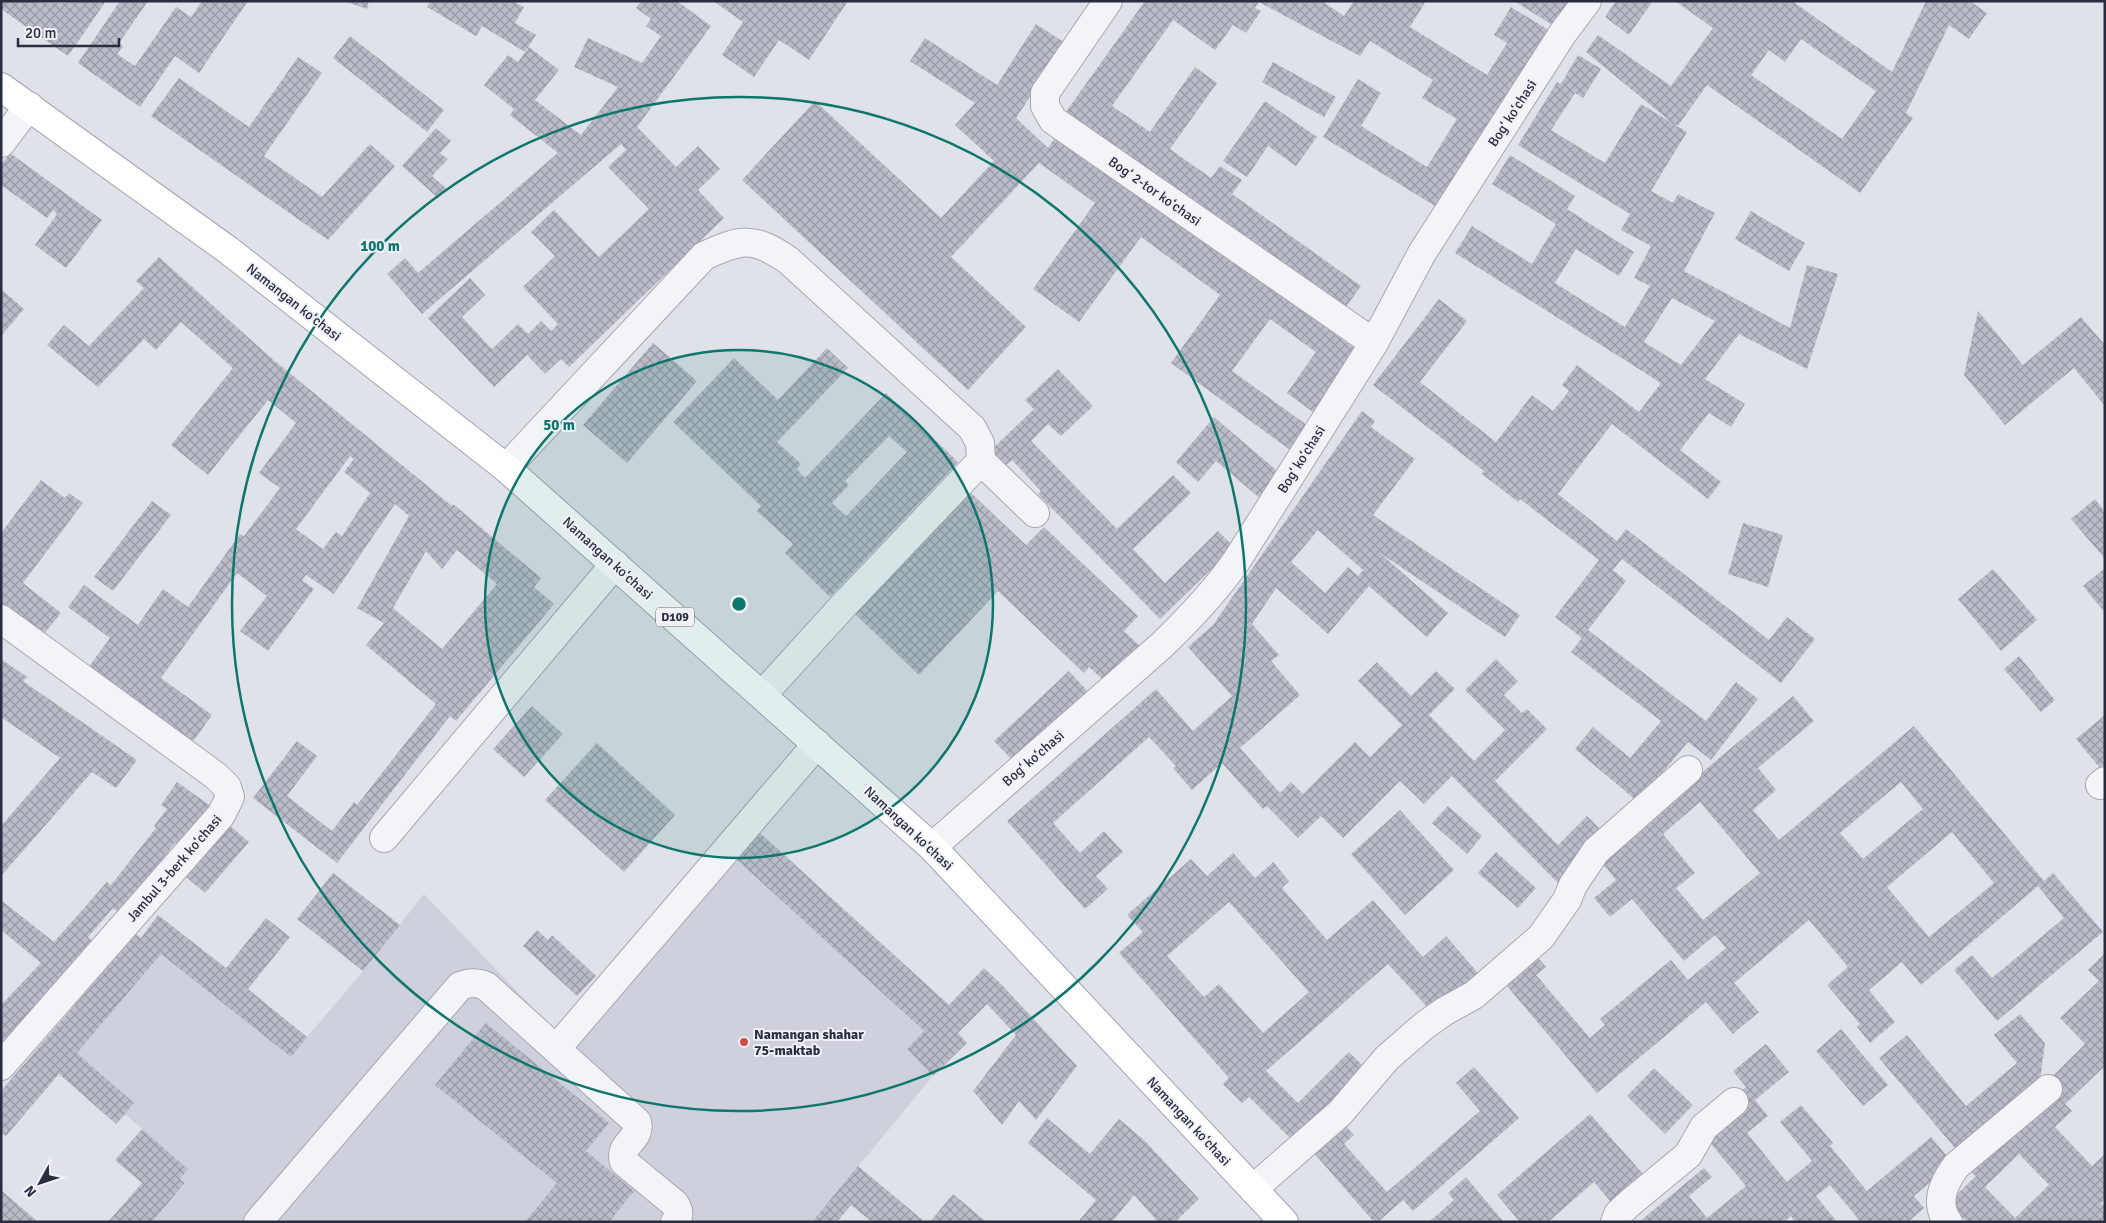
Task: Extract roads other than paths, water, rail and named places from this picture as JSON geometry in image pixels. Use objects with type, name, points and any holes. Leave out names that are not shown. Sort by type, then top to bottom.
[{"type":"main road","name":"Namangan koʻchasi","points":[[1,87],[228,250],[506,468],[615,564],[932,847],[1284,1222]]},
{"type":"street","name":"Bogʻ 2-tor koʻchasi","points":[[1108,1],[1045,93],[1045,106],[1053,120],[1374,342]]},
{"type":"street","name":"Bogʻ koʻchasi","points":[[932,847],[1162,645],[1191,618],[1215,591],[1237,560],[1374,342],[1422,253],[1586,1]]},
{"type":"street","points":[[1,143],[29,106]]},
{"type":"street","points":[[506,468],[704,256],[731,243],[752,243],[770,248],[788,260],[972,428],[980,443],[981,461],[1035,513]]},
{"type":"street","points":[[762,695],[844,605],[981,461]]},
{"type":"street","points":[[384,838],[615,564]]},
{"type":"street","name":"Jambul 3-berk koʻchasi","points":[[1,619],[216,776],[227,787],[230,797],[221,815],[1,1066]]},
{"type":"street","points":[[556,1049],[817,744]]},
{"type":"street","points":[[1253,1189],[1340,1113],[1387,1058],[1425,1025],[1474,995],[1541,938],[1567,900],[1577,878],[1596,851],[1688,770]]},
{"type":"street","points":[[258,1222],[460,986],[469,982],[486,986],[637,1122],[636,1134],[623,1150],[624,1162],[675,1204],[679,1210],[678,1218],[675,1222]]},
{"type":"street","points":[[1948,1222],[1942,1206],[1944,1181],[1956,1166],[2048,1089]]},
{"type":"street","points":[[1615,1222],[1618,1214],[1630,1202],[1688,1155],[1704,1127],[1734,1102]]},
{"type":"place","name":"Namangan shahar 75-maktab","points":[[744,1042]]}]
